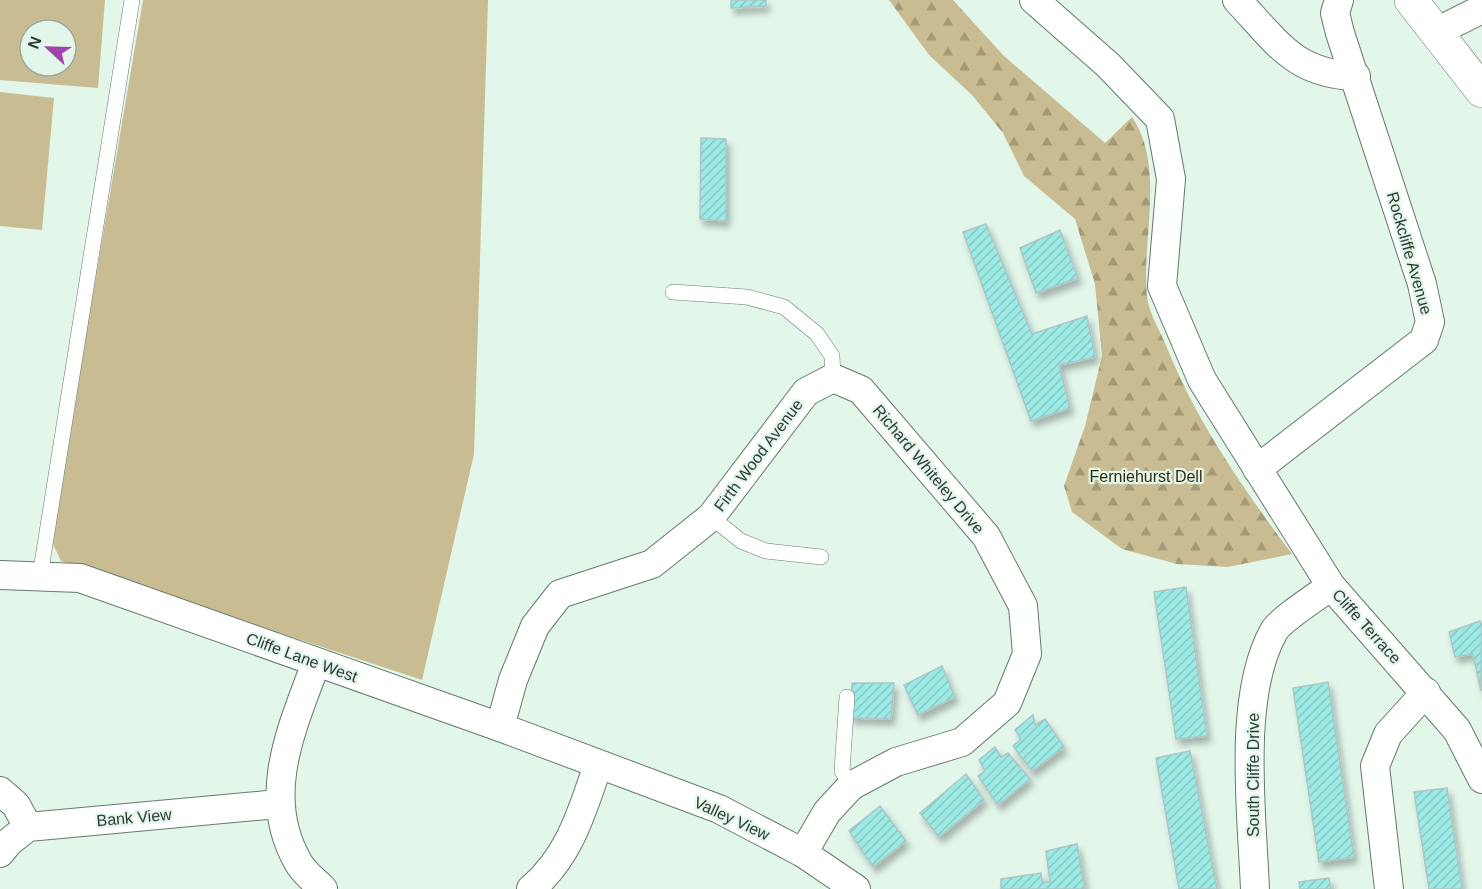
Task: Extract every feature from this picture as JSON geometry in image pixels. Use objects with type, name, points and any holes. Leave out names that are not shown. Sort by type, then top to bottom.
[{"type":"main road","points":[[1411,0],[1482,91]]},
{"type":"street","name":"Cliffe Terrace","points":[[1034,0],[1108,65],[1160,119],[1171,179],[1162,286],[1202,380],[1331,586],[1457,730],[1482,778]]},
{"type":"street","points":[[1237,0],[1291,57],[1312,69],[1334,75],[1356,76]]},
{"type":"street","name":"Rockcliffe Avenue","points":[[1257,469],[1424,340],[1430,322],[1422,284],[1335,13],[1339,0]]},
{"type":"street","points":[[1436,32],[1482,9]]},
{"type":"street","name":"Firth Wood Avenue","points":[[500,727],[513,680],[536,626],[560,594],[652,564],[711,517],[806,392],[833,378]]},
{"type":"street","name":"Richard Whiteley Drive","points":[[803,853],[827,812],[851,786],[896,762],[963,742],[1007,703],[1027,654],[1023,606],[986,536],[861,390],[833,378]]},
{"type":"street","name":"Cliffe Lane West","points":[[0,575],[81,578],[500,727],[598,765]]},
{"type":"street","name":"South Cliffe Drive","points":[[1255,889],[1250,731],[1256,674],[1275,629],[1331,586]]},
{"type":"street","points":[[316,663],[285,748],[278,804],[285,835],[299,864],[323,889]]},
{"type":"street","points":[[1389,889],[1375,766],[1388,734],[1426,692]]},
{"type":"street","points":[[533,889],[553,870],[571,840],[598,765]]},
{"type":"street","name":"Valley View","points":[[598,765],[719,809],[803,853],[856,889]]},
{"type":"street","points":[[0,791],[16,805],[28,827],[9,842],[0,854]]},
{"type":"street","name":"Bank View","points":[[28,827],[278,804]]},
{"type":"lane","points":[[40,576],[132,0]]},
{"type":"lane","points":[[674,292],[747,297],[784,307],[818,334],[832,356],[833,378]]},
{"type":"lane","points":[[711,517],[741,541],[766,551],[821,557]]},
{"type":"lane","points":[[847,697],[842,771],[851,786]]},
{"type":"green space","points":[[0,0],[105,0],[98,88],[0,80]]},
{"type":"green space","points":[[143,0],[488,0],[474,454],[422,680],[61,561],[51,540]]},
{"type":"green space","name":"Ferniehurst Dell","points":[[889,0],[953,0],[1003,55],[1105,143],[1132,117],[1142,137],[1148,158],[1150,204],[1146,274],[1147,296],[1152,314],[1177,372],[1221,453],[1292,554],[1228,567],[1177,564],[1122,549],[1072,512],[1064,486],[1085,426],[1102,356],[1095,284],[1075,219],[1024,176],[1003,133],[972,95],[929,55]]},
{"type":"green space","points":[[0,92],[54,98],[42,230],[0,226]]},
{"type":"building","points":[[731,0],[766,0],[766,6],[731,8]]},
{"type":"building","points":[[701,138],[726,139],[726,221],[700,219]]},
{"type":"building","points":[[986,224],[1032,334],[1087,316],[1095,357],[1059,365],[1070,408],[1031,421],[963,232]]},
{"type":"building","points":[[1060,230],[1078,278],[1036,293],[1020,248]]},
{"type":"building","points":[[1186,587],[1207,736],[1176,739],[1154,592]]},
{"type":"building","points":[[1480,621],[1482,626],[1481,691],[1473,654],[1455,657],[1449,632]]},
{"type":"building","points":[[942,666],[955,697],[918,715],[904,685]]},
{"type":"building","points":[[1328,682],[1354,857],[1319,862],[1293,688]]},
{"type":"building","points":[[852,683],[894,683],[891,719],[850,718]]},
{"type":"building","points":[[1033,715],[1035,725],[1045,719],[1064,747],[1032,771],[1013,746],[1021,739],[1015,730]]},
{"type":"building","points":[[995,747],[1001,757],[1008,753],[1030,779],[998,805],[978,776],[985,771],[979,760]]},
{"type":"building","points":[[1190,751],[1217,889],[1179,889],[1156,758]]},
{"type":"building","points":[[966,774],[984,800],[939,837],[920,813]]},
{"type":"building","points":[[1447,788],[1462,889],[1429,889],[1414,792]]},
{"type":"building","points":[[880,806],[906,841],[873,867],[849,831]]},
{"type":"building","points":[[1077,844],[1085,889],[1001,889],[1001,879],[1041,873],[1042,882],[1050,882],[1046,851]]},
{"type":"building","points":[[1329,878],[1331,889],[1300,889],[1299,882]]}]
